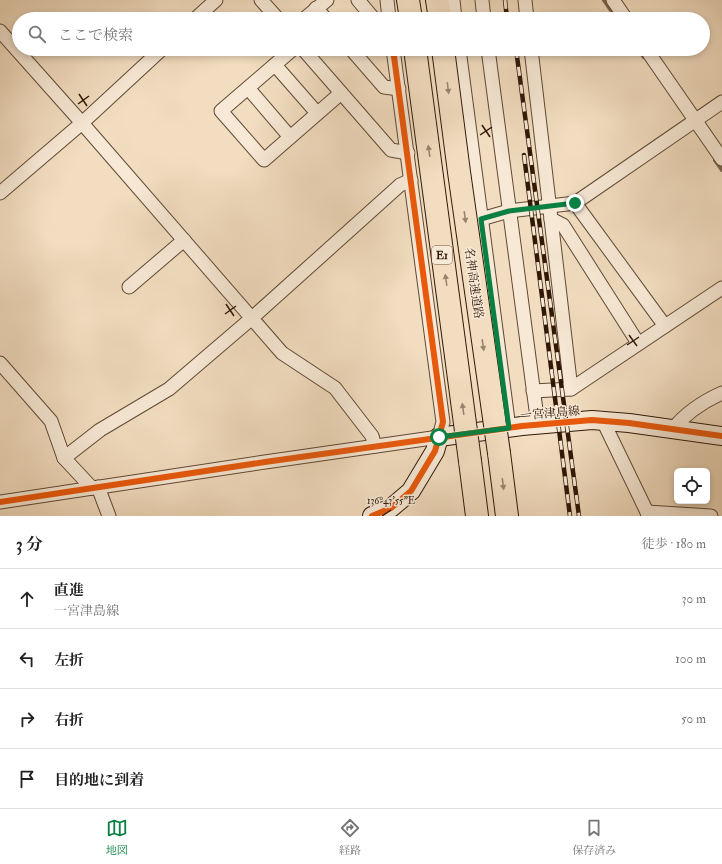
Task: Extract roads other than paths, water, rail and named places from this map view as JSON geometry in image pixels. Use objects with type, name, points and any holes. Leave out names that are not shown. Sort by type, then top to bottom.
[{"type":"highway","points":[[408,0],[410,12]]},
{"type":"highway","points":[[437,0],[439,12]]},
{"type":"highway","name":"E1","points":[[416,56],[477,516]]},
{"type":"highway","name":"名神高速道路","points":[[444,56],[458,172],[507,516]]},
{"type":"main road","name":"一宮津島線","points":[[439,437],[509,428],[592,420],[629,423],[722,436]]},
{"type":"main road","points":[[372,516],[391,508],[411,491],[435,451],[439,437]]},
{"type":"street","points":[[203,12],[216,0]]},
{"type":"street","points":[[261,0],[272,12]]},
{"type":"street","points":[[312,12],[327,0]]},
{"type":"street","points":[[358,0],[368,12]]},
{"type":"street","points":[[388,12],[387,1],[404,0]]},
{"type":"street","points":[[453,0],[454,12]]},
{"type":"street","points":[[482,0],[483,12]]},
{"type":"street","points":[[525,0],[526,12]]},
{"type":"street","points":[[613,0],[621,12]]},
{"type":"street","points":[[316,8],[320,12]]},
{"type":"street","points":[[0,31],[12,44]]},
{"type":"street","points":[[22,56],[282,353],[335,388],[372,436],[375,446]]},
{"type":"street","points":[[0,193],[82,123],[154,56]]},
{"type":"street","points":[[285,56],[221,111],[264,160],[341,93]]},
{"type":"street","points":[[309,56],[391,150],[408,153]]},
{"type":"street","points":[[358,56],[384,87],[399,89]]},
{"type":"street","points":[[0,502],[439,437],[443,422],[394,56]]},
{"type":"street","points":[[460,56],[509,428]]},
{"type":"street","points":[[489,56],[538,425]]},
{"type":"street","points":[[532,56],[571,389]]},
{"type":"street","points":[[651,56],[722,159]]},
{"type":"street","points":[[275,65],[317,113]]},
{"type":"street","points":[[248,88],[290,137]]},
{"type":"street","points":[[481,219],[509,211],[551,213],[575,203],[722,102]]},
{"type":"street","points":[[64,458],[100,430],[169,389],[252,318],[400,185],[411,180]]},
{"type":"street","points":[[575,203],[665,326]]},
{"type":"street","points":[[551,213],[563,225],[638,343]]},
{"type":"street","points":[[128,287],[184,240]]},
{"type":"street","points":[[533,391],[571,389],[722,288]]},
{"type":"street","points":[[0,363],[51,421],[64,458],[95,488],[109,516]]},
{"type":"street","points":[[673,429],[681,420],[714,396],[722,393]]},
{"type":"street","points":[[603,421],[648,514],[710,516]]},
{"type":"waterway","points":[[604,0],[612,12]]},
{"type":"waterway","points":[[715,160],[722,170]]},
{"type":"railway","points":[[505,0],[506,12]]},
{"type":"railway","points":[[517,56],[579,516]]},
{"type":"railway","points":[[524,155],[570,516]]}]
